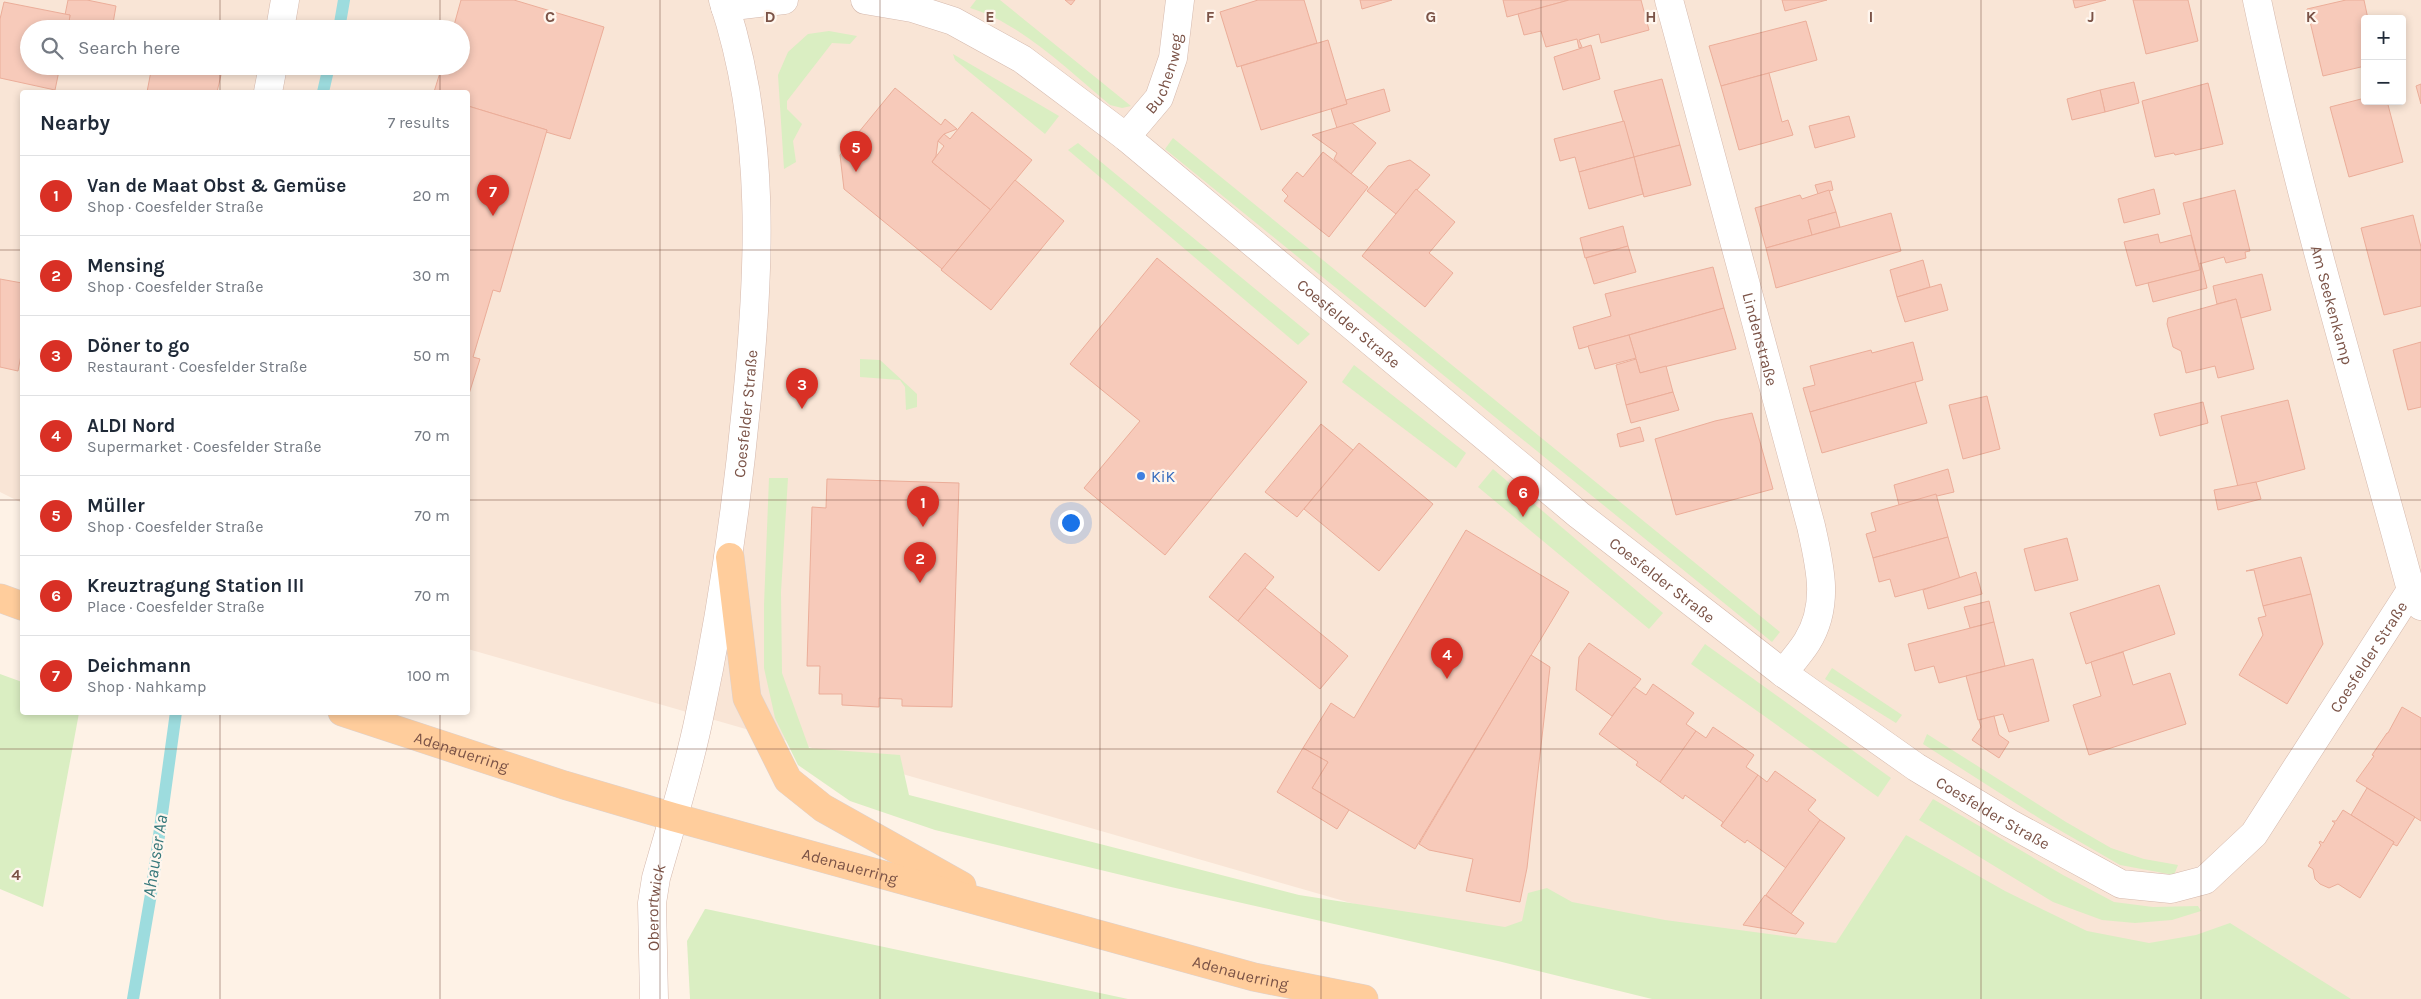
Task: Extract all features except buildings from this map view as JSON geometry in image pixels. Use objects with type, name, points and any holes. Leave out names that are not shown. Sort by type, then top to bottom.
[{"type":"main road","points":[[730,557],[747,698],[788,780],[823,808],[1001,908]]},
{"type":"main road","points":[[0,598],[20,605]]},
{"type":"main road","name":"Adenauerring","points":[[351,715],[564,785],[673,818],[1254,977],[1364,999]]},
{"type":"street","points":[[282,20],[285,0]]},
{"type":"street","name":"Coesfelder Straße","points":[[673,818],[699,719],[730,557],[755,318],[757,219],[753,151],[743,80],[724,4],[784,0]]},
{"type":"street","name":"Coesfelder Straße","points":[[865,0],[912,8],[954,21],[1022,59],[1126,137],[1580,515],[1783,673],[1916,767],[2008,823],[2120,884],[2171,889],[2205,880],[2254,834],[2416,598]]},
{"type":"street","name":"Buchenweg","points":[[1126,137],[1159,98],[1173,58],[1180,0]]},
{"type":"street","name":"Lindenstraße","points":[[1669,0],[1809,517],[1822,577],[1818,617],[1807,642],[1783,673]]},
{"type":"street","name":"Am Seekenkamp","points":[[2258,0],[2272,72],[2315,235],[2416,598]]},
{"type":"street","points":[[268,90],[271,75]]},
{"type":"street","name":"Oberortwick","points":[[654,999],[652,903],[656,878],[673,818]]},
{"type":"shaded area","points":[[0,0],[2421,0],[2421,999],[1685,999],[470,650],[470,90],[20,90],[20,502],[0,492]]},
{"type":"green space","points":[[976,0],[1000,0],[1131,106],[1122,108],[1110,105],[1026,36],[989,15],[970,8]]},
{"type":"green space","points":[[829,31],[857,36],[850,44],[832,43],[787,101],[787,109],[802,124],[793,141],[796,162],[784,169],[778,75],[788,52],[808,34]]},
{"type":"green space","points":[[953,54],[1059,116],[1045,134],[955,60]]},
{"type":"green space","points":[[1173,138],[1780,632],[1772,642],[1165,149]]},
{"type":"green space","points":[[1078,143],[1310,334],[1298,345],[1068,150]]},
{"type":"green space","points":[[860,359],[880,360],[917,394],[917,407],[906,410],[905,387],[900,380],[860,377]]},
{"type":"green space","points":[[1354,365],[1466,453],[1456,468],[1342,382]]},
{"type":"green space","points":[[1493,469],[1663,613],[1649,629],[1478,487]]},
{"type":"green space","points":[[769,478],[788,478],[781,592],[782,673],[809,748],[900,755],[909,795],[1299,895],[1505,927],[1522,921],[1528,893],[1547,888],[1572,902],[1665,920],[1836,943],[1906,835],[2005,891],[2087,931],[2149,943],[2196,935],[2230,923],[2351,999],[1652,999],[1498,961],[1171,887],[935,830],[850,801],[798,765],[775,718],[764,668],[764,605]]},
{"type":"green space","points":[[1705,644],[1891,778],[1878,797],[1691,664]]},
{"type":"green space","points":[[1832,668],[1902,715],[1896,723],[1825,679]]},
{"type":"green space","points":[[0,674],[20,681],[20,715],[79,715],[43,907],[0,889]]},
{"type":"green space","points":[[1927,734],[2066,822],[2111,848],[2144,859],[2178,865],[2174,875],[2120,865],[2042,820],[1923,744]]},
{"type":"green space","points":[[1933,799],[2063,875],[2114,902],[2153,907],[2198,906],[2201,911],[2172,920],[2135,923],[2102,920],[2053,902],[1919,820]]},
{"type":"green space","points":[[705,909],[1128,999],[690,999],[687,941]]},
{"type":"waterway","name":"Ahauser Aa","points":[[341,20],[344,0]]},
{"type":"waterway","name":"Ahauser Aa","points":[[323,90],[327,75]]},
{"type":"waterway","name":"Ahauser Aa","points":[[133,999],[151,894],[176,715]]},
{"type":"place","name":"Müller","points":[[856,172]]},
{"type":"place","name":"Deichmann","points":[[493,216]]},
{"type":"place","name":"Döner to go","points":[[802,409]]},
{"type":"place","name":"KiK","points":[[1141,476]]},
{"type":"place","name":"Kreuztragung Station III","points":[[1523,517]]},
{"type":"place","name":"Van de Maat Obst & Gemüse","points":[[923,527]]},
{"type":"place","name":"Mensing","points":[[920,583]]},
{"type":"place","name":"ALDI Nord","points":[[1447,679]]}]
